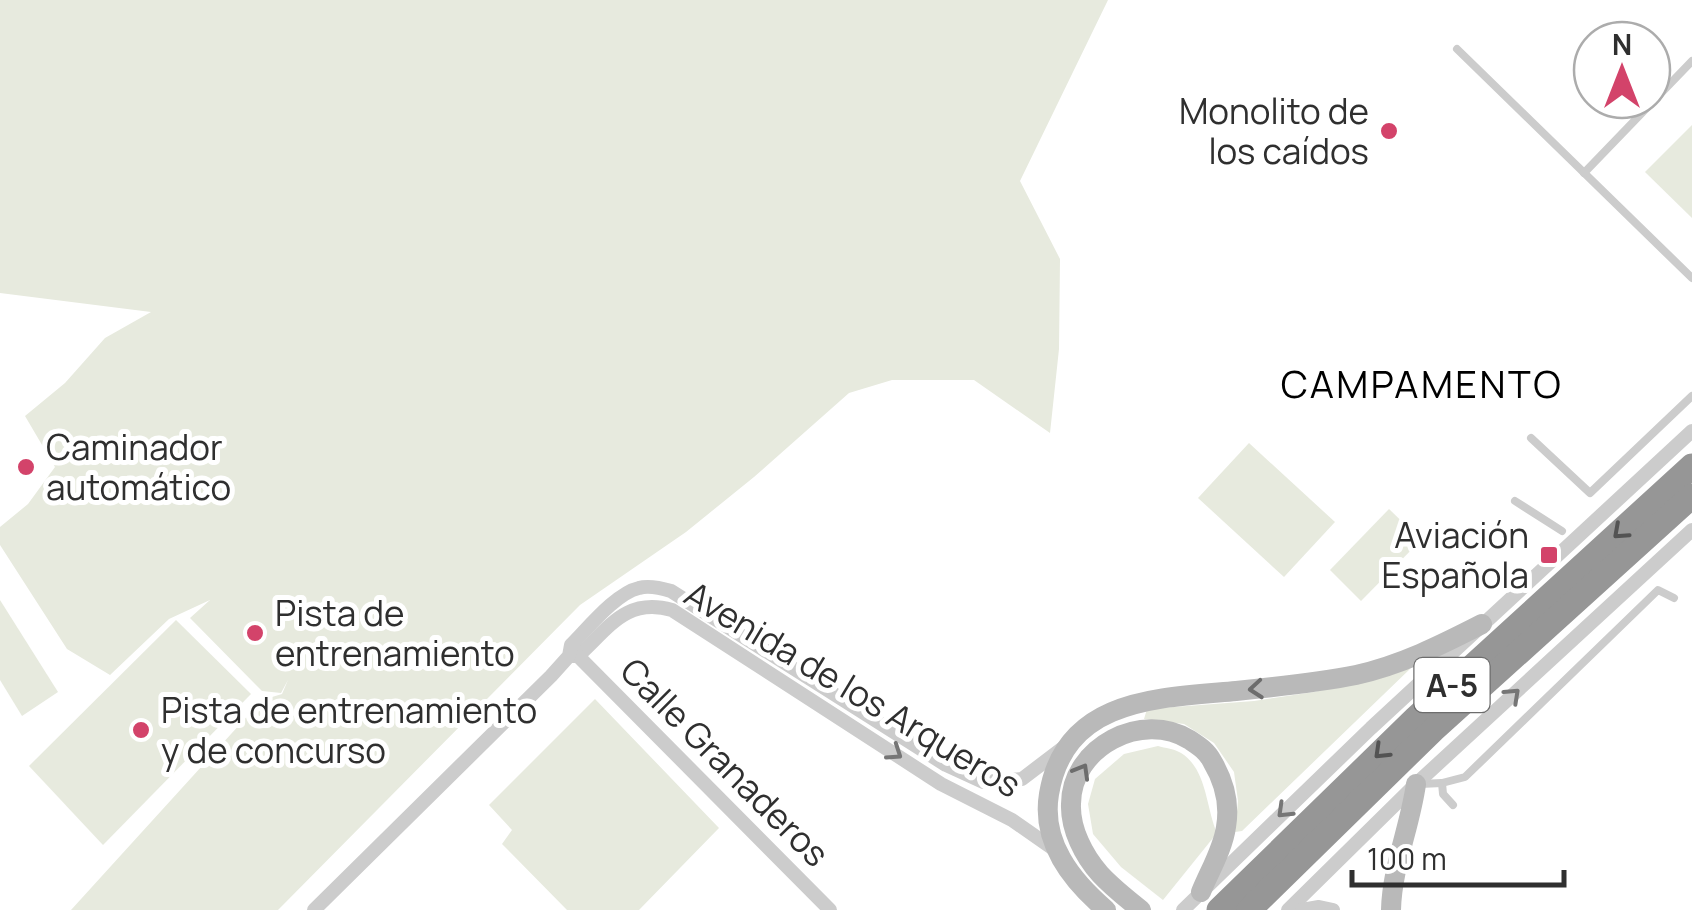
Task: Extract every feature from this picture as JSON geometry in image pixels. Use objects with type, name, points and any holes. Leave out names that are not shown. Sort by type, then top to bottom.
[{"type":"highway","name":"A-5","points":[[1210,901],[1692,466]]},
{"type":"highway","name":"A-5","points":[[1250,910],[1433,730],[1692,496]]},
{"type":"main road","points":[[1106,910],[1081,888],[1055,850],[1046,811],[1052,774],[1065,746],[1095,721],[1126,706],[1158,698],[1276,688],[1361,674],[1409,659],[1482,624]]},
{"type":"main road","points":[[1141,910],[1091,862],[1078,840],[1070,802],[1075,780],[1097,750],[1140,729],[1181,734],[1208,754],[1219,772],[1228,801],[1226,832],[1210,901]]},
{"type":"main road","points":[[1391,910],[1391,885],[1416,784]]},
{"type":"street","points":[[1183,910],[1210,901],[1371,728],[1692,432]]},
{"type":"street","points":[[1288,910],[1416,784],[1692,530]]},
{"type":"street","name":"Avenida de los Arqueros","points":[[573,656],[571,645],[621,596],[640,587],[655,587],[671,591],[946,765],[982,782],[1022,779],[1065,746]]},
{"type":"street","name":"Avenida de los Arqueros","points":[[314,910],[573,656],[629,610],[645,606],[672,610],[941,784],[1012,820],[1055,850]]},
{"type":"street","name":"Calle Granaderos","points":[[573,656],[830,910]]},
{"type":"street","points":[[1302,910],[1333,910]]},
{"type":"lane","points":[[1457,49],[1692,278]]},
{"type":"lane","points":[[1584,172],[1692,61]]},
{"type":"lane","points":[[1531,438],[1590,494],[1692,396]]},
{"type":"lane","points":[[1515,500],[1562,531]]},
{"type":"lane","points":[[1416,784],[1465,777],[1656,588],[1674,598]]},
{"type":"lane","points":[[1509,733],[1518,742]]},
{"type":"lane","points":[[1442,783],[1443,794],[1453,805]]},
{"type":"shaded area","points":[[0,0],[1108,0],[1020,181],[1060,259],[1059,349],[1050,433],[974,380],[892,380],[849,393],[686,532],[580,605],[278,910],[71,910],[262,700],[282,694],[288,680],[281,693],[262,691],[190,618],[210,600],[169,619],[110,675],[67,649],[0,545],[0,527],[28,504],[55,467],[25,416],[65,383],[105,338],[151,312],[0,293]]},
{"type":"shaded area","points":[[1692,125],[1692,218],[1645,172]]},
{"type":"shaded area","points":[[1249,443],[1335,522],[1284,577],[1198,498]]},
{"type":"shaded area","points":[[1389,509],[1421,540],[1361,601],[1330,570]]},
{"type":"shaded area","points":[[0,600],[58,692],[22,716],[0,680]]},
{"type":"shaded area","name":"Pista de entrenamiento y de concurso","points":[[176,620],[251,694],[103,845],[29,766]]},
{"type":"shaded area","points":[[1411,668],[1242,831],[1235,832],[1238,801],[1234,772],[1214,743],[1184,724],[1144,719],[1147,709],[1314,692]]},
{"type":"shaded area","points":[[595,699],[719,828],[639,910],[567,910],[502,844],[512,830],[489,805]]},
{"type":"shaded area","points":[[1158,746],[1190,760],[1205,790],[1217,833],[1163,900],[1121,867],[1093,834],[1088,804],[1095,779],[1124,754]]},
{"type":"place","name":"Monolito de los caídos","points":[[1389,131]]},
{"type":"place","name":"Caminador automático","points":[[26,467]]},
{"type":"place","name":"Aviación Española","points":[[1549,555]]},
{"type":"place","name":"Pista de entrenamiento","points":[[255,633]]},
{"type":"place","name":"Pista de entrenamiento y de concurso","points":[[141,730]]},
{"type":"district","name":"CAMPAMENTO","points":[[1422,383]]}]
